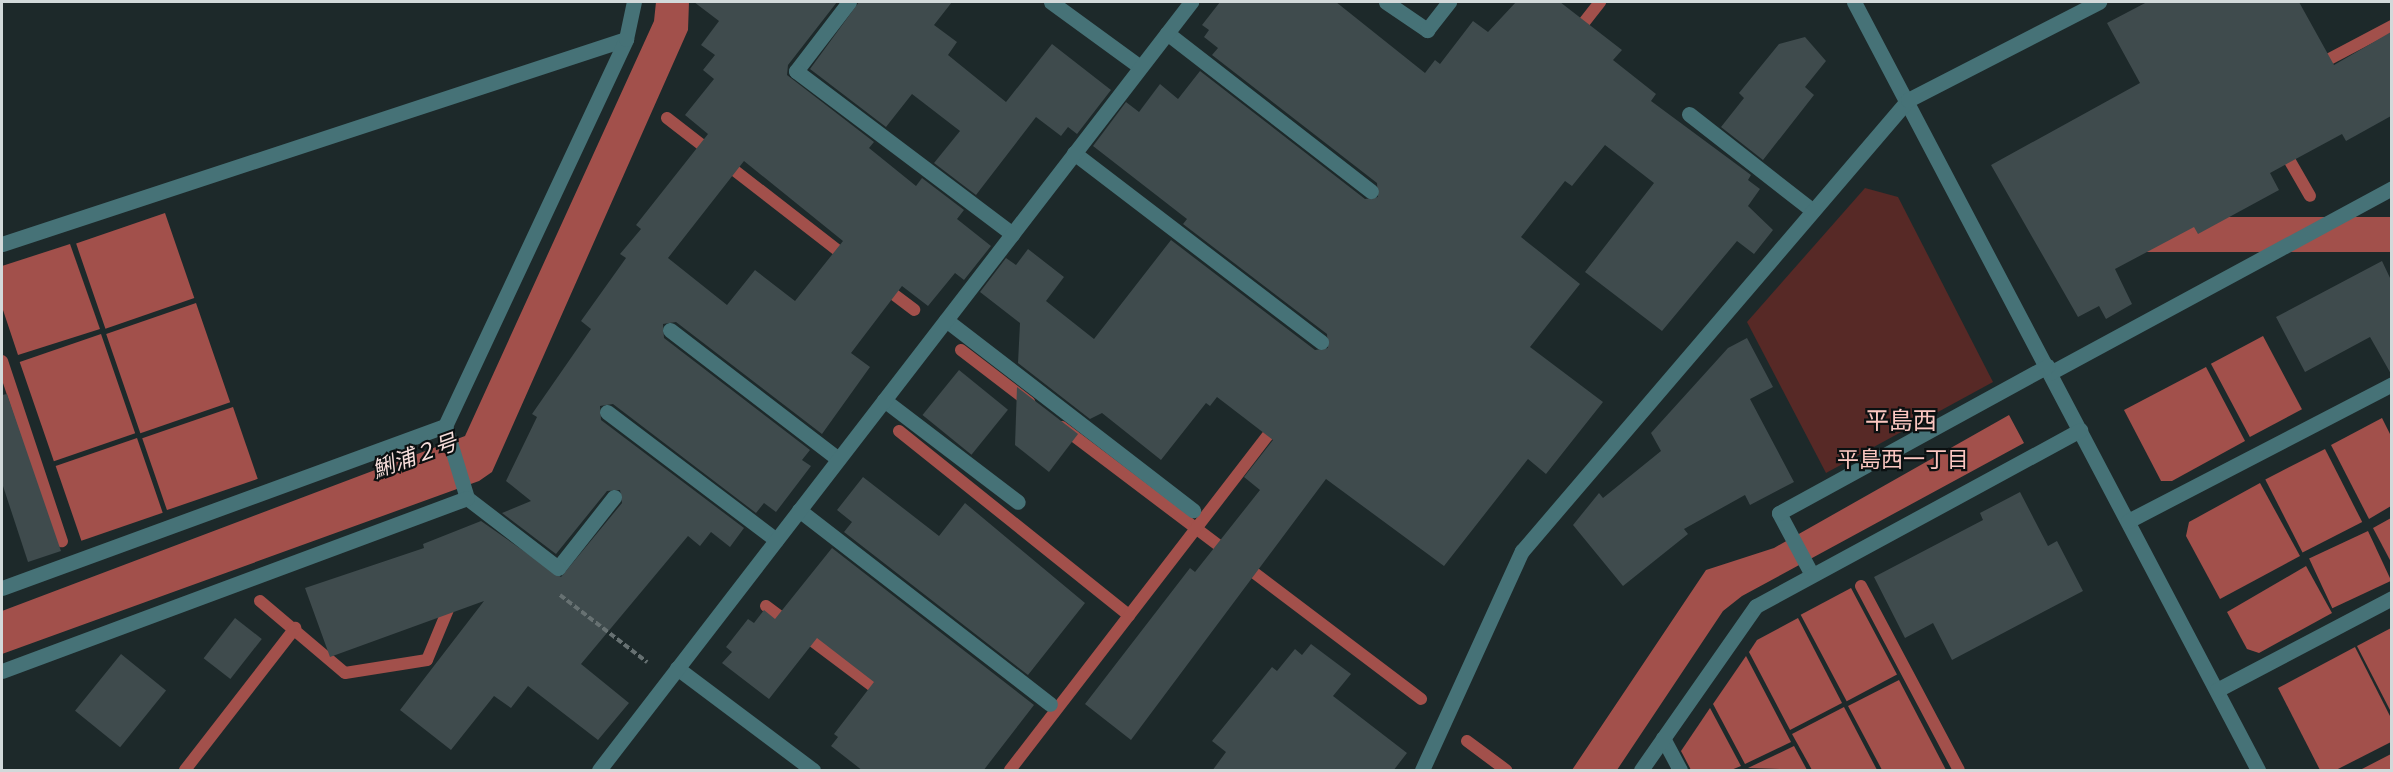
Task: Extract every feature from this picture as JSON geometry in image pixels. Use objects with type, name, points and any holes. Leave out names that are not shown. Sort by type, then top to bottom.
[{"type":"street","points":[[614,497],[558,568],[467,498],[444,426],[626,39],[634,2]]},
{"type":"street","points":[[849,2],[796,71],[1012,234]]},
{"type":"street","points":[[1052,2],[1140,67]]},
{"type":"street","points":[[598,771],[1191,2]]},
{"type":"street","points":[[1386,2],[1427,30],[1449,2]]},
{"type":"street","points":[[1854,2],[1908,100],[2258,771]]},
{"type":"street","points":[[1422,771],[1522,551],[1908,100],[2098,2]]},
{"type":"street","points":[[1167,33],[1371,191]]},
{"type":"street","points":[[2,244],[626,39]]},
{"type":"street","points":[[1689,114],[1813,211]]},
{"type":"street","points":[[1074,153],[1321,342]]},
{"type":"street","points":[[1811,573],[1779,513],[2391,188]]},
{"type":"street","points":[[946,320],[1193,510]]},
{"type":"street","points":[[670,330],[838,459]]},
{"type":"street","points":[[2128,521],[2391,384]]},
{"type":"street","points":[[884,400],[1018,502]]},
{"type":"street","points":[[607,412],[776,540]]},
{"type":"street","points":[[2,588],[444,426]]},
{"type":"street","points":[[1641,771],[1738,626],[1756,606],[1811,573],[2080,430]]},
{"type":"street","points":[[2,671],[467,498]]},
{"type":"street","points":[[799,510],[1050,704]]},
{"type":"street","points":[[2217,690],[2391,598]]},
{"type":"street","points":[[673,674],[813,771]]},
{"type":"street","points":[[1663,738],[1680,771]]},
{"type":"path","points":[[552,589],[673,674]]},
{"type":"shaded area","points":[[1865,188],[1898,197],[1993,382],[1826,473],[1747,322]]},
{"type":"water","name":"鯏浦２号","points":[[656,2],[689,2],[688,30],[492,472],[479,481],[2,654],[2,611],[465,436],[654,21]]},
{"type":"water","points":[[165,213],[194,298],[105,329],[76,244]]},
{"type":"water","points":[[2072,217],[2391,217],[2391,252],[2072,252]]},
{"type":"water","points":[[70,244],[100,329],[18,355],[2,307],[2,266]]},
{"type":"water","points":[[196,303],[230,402],[140,433],[106,334]]},
{"type":"water","points":[[101,334],[135,433],[54,461],[20,362]]},
{"type":"water","points":[[2263,336],[2302,409],[2250,437],[2211,364]]},
{"type":"water","points":[[2206,367],[2245,441],[2172,481],[2161,481],[2124,410]]},
{"type":"water","points":[[233,407],[258,479],[167,510],[142,438]]},
{"type":"water","points":[[2009,415],[2024,443],[1742,596],[1723,611],[1617,770],[1572,770],[1706,570],[1774,548]]},
{"type":"water","points":[[2382,418],[2391,436],[2391,506],[2369,519],[2331,445]]},
{"type":"water","points":[[137,438],[163,513],[81,541],[56,466]]},
{"type":"water","points":[[2325,449],[2362,522],[2303,552],[2265,479]]},
{"type":"water","points":[[2260,483],[2300,556],[2220,599],[2186,536],[2189,522]]},
{"type":"water","points":[[2391,518],[2391,562],[2373,528]]},
{"type":"water","points":[[2368,531],[2391,581],[2332,608],[2309,558]]},
{"type":"water","points":[[2306,566],[2332,613],[2259,653],[2247,649],[2227,612]]},
{"type":"water","points":[[1851,588],[1897,675],[1847,701],[1801,615]]},
{"type":"water","points":[[1798,618],[1842,703],[1790,730],[1749,652],[1757,640]]},
{"type":"water","points":[[2391,628],[2391,712],[2357,646]]},
{"type":"water","points":[[2355,647],[2391,718],[2391,742],[2336,770],[2320,770],[2278,688]]},
{"type":"water","points":[[1746,656],[1791,742],[1745,764],[1713,704]]},
{"type":"water","points":[[1899,680],[1946,770],[1882,770],[1848,706]]},
{"type":"water","points":[[1844,707],[1877,770],[1812,770],[1792,734]]},
{"type":"water","points":[[1710,708],[1741,766],[1731,770],[1691,770],[1681,751]]},
{"type":"water","points":[[1794,746],[1807,770],[1748,768]]},
{"type":"water","points":[[2391,754],[2391,770],[2360,770]]},
{"type":"building","points":[[694,2],[837,2],[788,65],[787,75],[874,142],[869,148],[916,186],[922,178],[964,210],[957,219],[991,246],[964,280],[955,273],[928,306],[902,286],[851,353],[870,367],[822,434],[676,322],[663,324],[664,338],[810,450],[802,460],[811,466],[776,512],[764,503],[756,513],[613,404],[600,406],[601,420],[744,528],[730,547],[711,532],[700,546],[688,536],[581,664],[629,703],[598,740],[528,686],[511,708],[494,696],[451,750],[400,710],[484,601],[330,657],[305,588],[424,548],[423,544],[481,521],[561,577],[622,503],[620,490],[607,491],[556,554],[502,513],[531,501],[506,481],[537,417],[532,414],[591,329],[581,321],[626,258],[620,254],[641,229],[636,225],[708,134],[685,115],[714,79],[703,70],[715,55],[701,45],[719,21]],"holes":[[[744,161],[843,241],[795,301],[755,270],[727,305],[668,258]]]},
{"type":"building","points":[[859,2],[952,2],[934,25],[957,42],[948,55],[1006,102],[1052,44],[1111,90],[1077,134],[1068,127],[1061,136],[1036,117],[976,195],[934,163],[960,131],[912,94],[886,127],[810,69]]},
{"type":"building","points":[[1220,2],[1336,2],[1425,73],[1435,60],[1440,64],[1473,21],[1488,32],[1516,2],[1560,2],[1622,50],[1613,60],[1656,94],[1651,101],[1751,175],[1748,180],[1760,189],[1748,206],[1773,230],[1754,254],[1737,241],[1662,331],[1585,272],[1654,183],[1605,145],[1572,186],[1565,181],[1521,237],[1580,284],[1530,347],[1603,402],[1546,474],[1528,459],[1444,566],[1326,479],[1131,740],[1085,704],[1190,568],[1195,572],[1260,490],[1244,477],[1273,440],[1217,397],[1210,406],[1206,403],[1161,460],[1102,413],[1090,419],[1018,363],[1020,323],[980,292],[1006,258],[1016,265],[1028,249],[1064,277],[1046,301],[1094,339],[1171,240],[1315,350],[1328,348],[1327,334],[1183,224],[1187,219],[1093,146],[1126,102],[1139,112],[1160,84],[1178,99],[1200,71],[1365,199],[1378,197],[1377,183],[1212,55],[1218,48],[1204,37],[1209,30],[1202,25]]},
{"type":"building","points":[[2147,2],[2299,2],[2334,65],[2391,32],[2391,116],[2346,141],[2342,134],[2270,173],[2279,190],[2198,234],[2194,227],[2115,269],[2132,304],[2106,319],[2099,306],[2078,317],[1991,165],[2140,83],[2107,23]]},
{"type":"building","points":[[1805,37],[1826,61],[1805,87],[1814,95],[1763,160],[1721,127],[1744,98],[1739,93],[1779,44]]},
{"type":"building","points":[[2382,261],[2391,280],[2391,374],[2370,337],[2305,372],[2276,317]]},
{"type":"building","points":[[1747,338],[1773,387],[1750,399],[1794,482],[1750,505],[1745,495],[1684,529],[1688,534],[1623,586],[1573,525],[1599,493],[1603,498],[1661,451],[1651,433],[1728,348]]},
{"type":"building","points":[[959,370],[1008,410],[971,455],[922,415]]},
{"type":"building","points":[[1017,387],[1078,434],[1049,472],[1015,445]]},
{"type":"building","points":[[7,394],[61,551],[28,562],[2,483],[2,395]]},
{"type":"building","points":[[863,477],[939,536],[965,503],[1085,603],[1028,675],[844,532],[852,522],[837,510]]},
{"type":"building","points":[[2020,492],[2048,546],[2057,541],[2083,591],[1952,660],[1933,623],[1905,638],[1874,577],[1983,520],[1980,513]]},
{"type":"building","points":[[832,548],[1034,705],[983,771],[863,771],[831,746],[838,737],[834,734],[874,682],[817,638],[769,699],[722,663],[732,652],[726,647],[748,619],[754,623],[764,610],[775,619]]},
{"type":"building","points":[[235,618],[262,639],[230,679],[204,658]]},
{"type":"building","points":[[1311,644],[1351,674],[1333,696],[1407,753],[1393,771],[1212,771],[1226,752],[1212,741],[1272,667],[1277,671],[1295,649],[1302,655]]},
{"type":"building","points":[[121,654],[166,691],[120,747],[75,711]]},
{"type":"waterway","points":[[1575,34],[1600,2]]},
{"type":"waterway","points":[[2318,65],[2392,26]]},
{"type":"waterway","points":[[667,118],[849,259]]},
{"type":"waterway","points":[[2283,149],[2310,196]]},
{"type":"waterway","points":[[884,287],[914,310]]},
{"type":"waterway","points":[[961,350],[1029,402]]},
{"type":"waterway","points":[[2,361],[62,541]]},
{"type":"waterway","points":[[1010,770],[1276,424]]},
{"type":"waterway","points":[[1062,427],[1230,554]]},
{"type":"waterway","points":[[899,431],[1129,615]]},
{"type":"waterway","points":[[1244,565],[1421,699]]},
{"type":"waterway","points":[[1861,586],[1959,770]]},
{"type":"waterway","points":[[260,601],[345,673],[427,660],[452,600]]},
{"type":"waterway","points":[[766,606],[883,694]]},
{"type":"waterway","points":[[185,770],[295,628]]},
{"type":"waterway","points":[[1467,741],[1506,770]]},
{"type":"district","name":"平島西","points":[[1901,423]]},
{"type":"district","name":"平島西一丁目","points":[[1903,461]]}]
